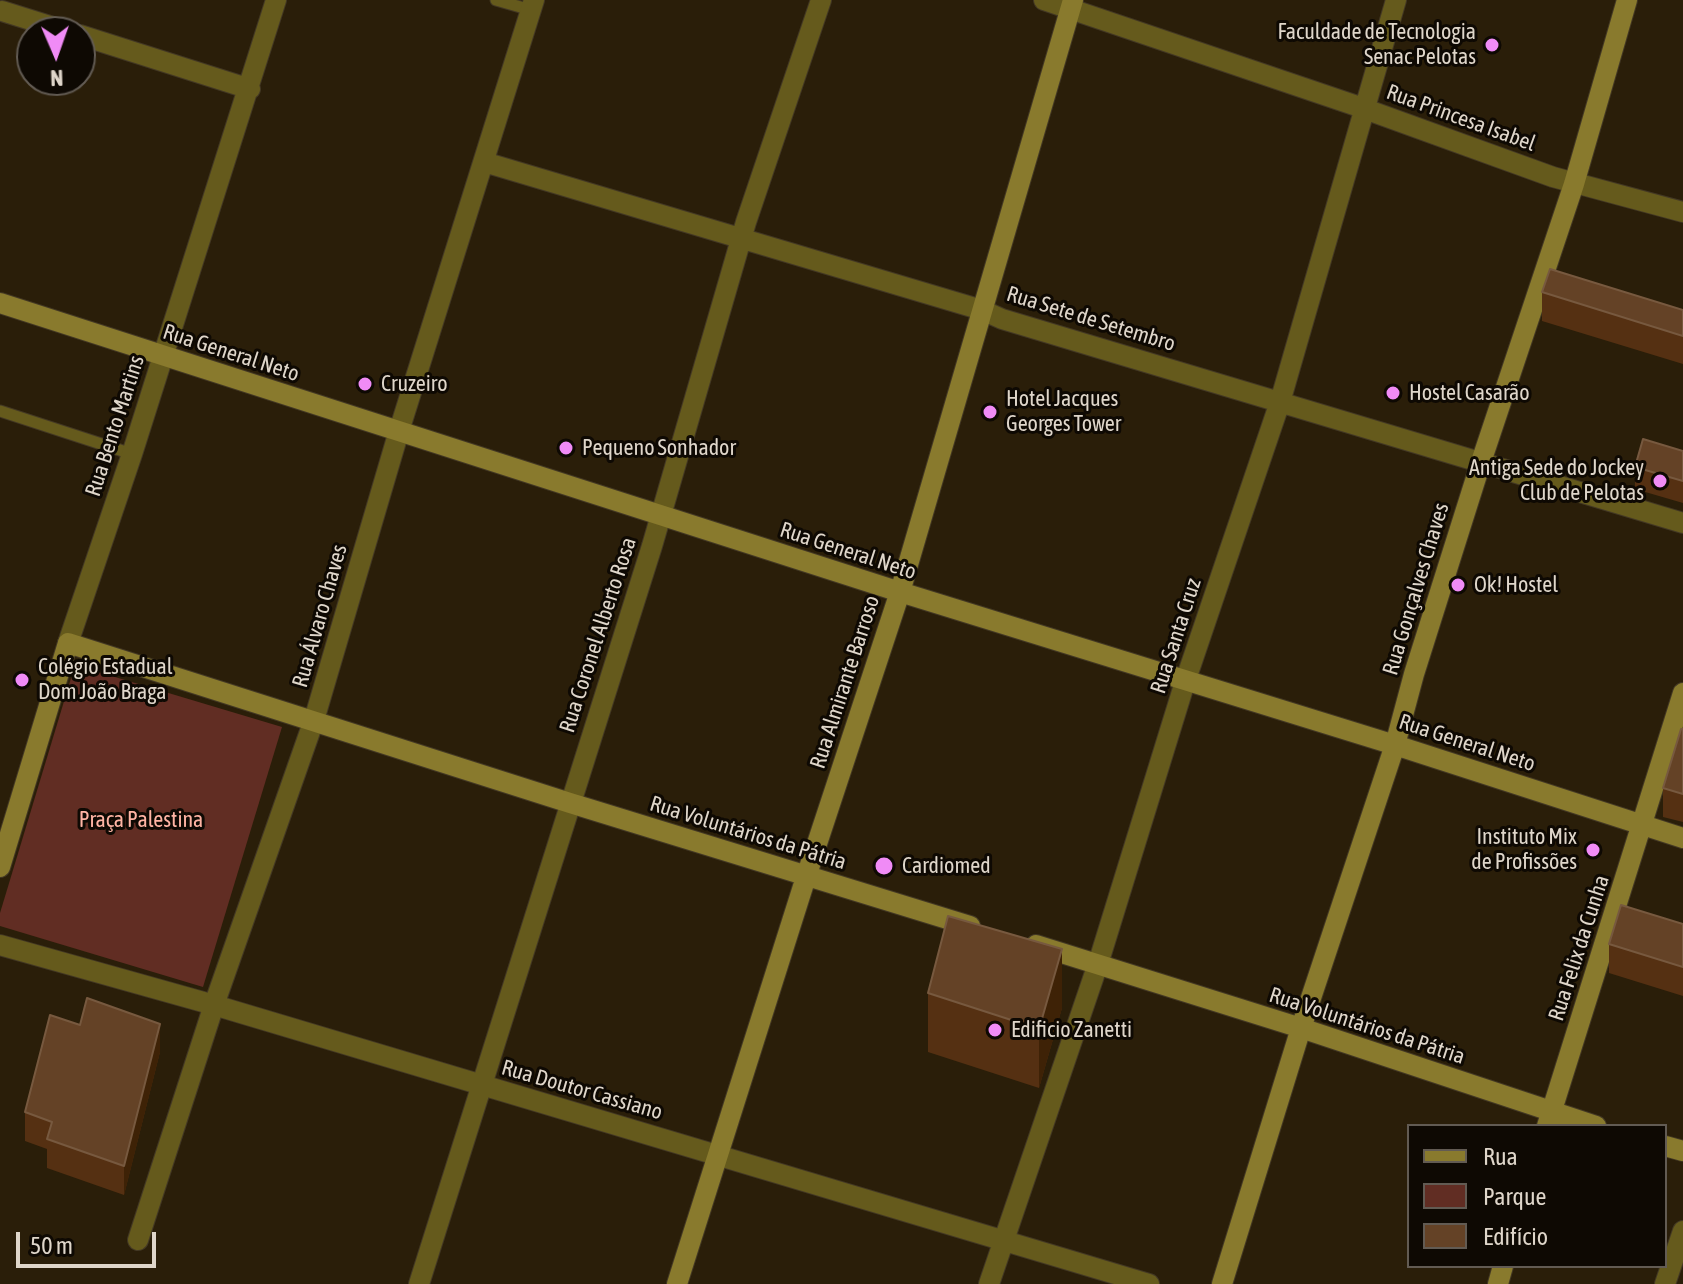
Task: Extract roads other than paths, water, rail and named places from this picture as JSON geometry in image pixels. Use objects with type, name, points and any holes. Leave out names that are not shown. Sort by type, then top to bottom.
[{"type":"street","name":"Rua Bento Martins","points":[[0,867],[68,643],[132,454],[276,0]]},
{"type":"street","name":"Rua Coronel Alberto Rosa","points":[[419,1284],[661,516],[741,240],[821,0]]},
{"type":"street","name":"Rua Princesa Isabel","points":[[1044,0],[1072,4],[1574,184],[1683,212]]},
{"type":"street","name":"Rua Santa Cruz","points":[[989,1284],[1098,964],[1185,682],[1280,402],[1396,0]]},
{"type":"street","name":"Rua Gonçalves Chaves","points":[[1222,1284],[1301,1028],[1395,745],[1414,674],[1481,462],[1574,184],[1627,0]]},
{"type":"street","name":"Rua Almirante Barroso","points":[[677,1284],[900,592],[1072,4]]},
{"type":"street","name":"Rua Álvaro Chaves","points":[[138,1240],[214,1005],[314,720],[399,431],[532,5]]},
{"type":"street","points":[[96,40],[250,89]]},
{"type":"street","name":"Rua Sete de Setembro","points":[[484,162],[1683,523]]},
{"type":"street","name":"Rua General Neto","points":[[0,303],[900,592],[1395,745],[1683,838]]},
{"type":"street","name":"Rua Voluntários da Pátria","points":[[68,643],[806,877],[1301,1028],[1549,1120],[1580,1124]]},
{"type":"street","name":"Rua Felix da Cunha","points":[[1549,1120],[1683,693]]},
{"type":"street","name":"Rua Doutor Cassiano","points":[[0,945],[214,1005],[1149,1284]]},
{"type":"street","points":[[1665,1284],[1683,1231]]},
{"type":"lane","points":[[496,0],[532,5]]},
{"type":"lane","points":[[0,411],[132,454]]},
{"type":"place","name":"Faculdade de Tecnologia Senac Pelotas","points":[[1492,45]]},
{"type":"place","name":"Cruzeiro","points":[[365,384]]},
{"type":"place","name":"Hostel Casarão","points":[[1393,393]]},
{"type":"place","name":"Hotel Jacques Georges Tower","points":[[990,412]]},
{"type":"place","name":"Pequeno Sonhador","points":[[566,448]]},
{"type":"place","name":"Antiga Sede do Jockey Club de Pelotas","points":[[1660,481]]},
{"type":"place","name":"Ok! Hostel","points":[[1458,585]]},
{"type":"place","name":"Colégio Estadual Dom João Braga","points":[[22,680]]},
{"type":"place","name":"Instituto Mix de Profissões","points":[[1593,850]]},
{"type":"place","name":"Cardiomed","points":[[884,866]]},
{"type":"place","name":"Edificio Zanetti","points":[[995,1030]]},
{"type":"park label","name":"Praça Palestina","points":[[141,820]]}]
